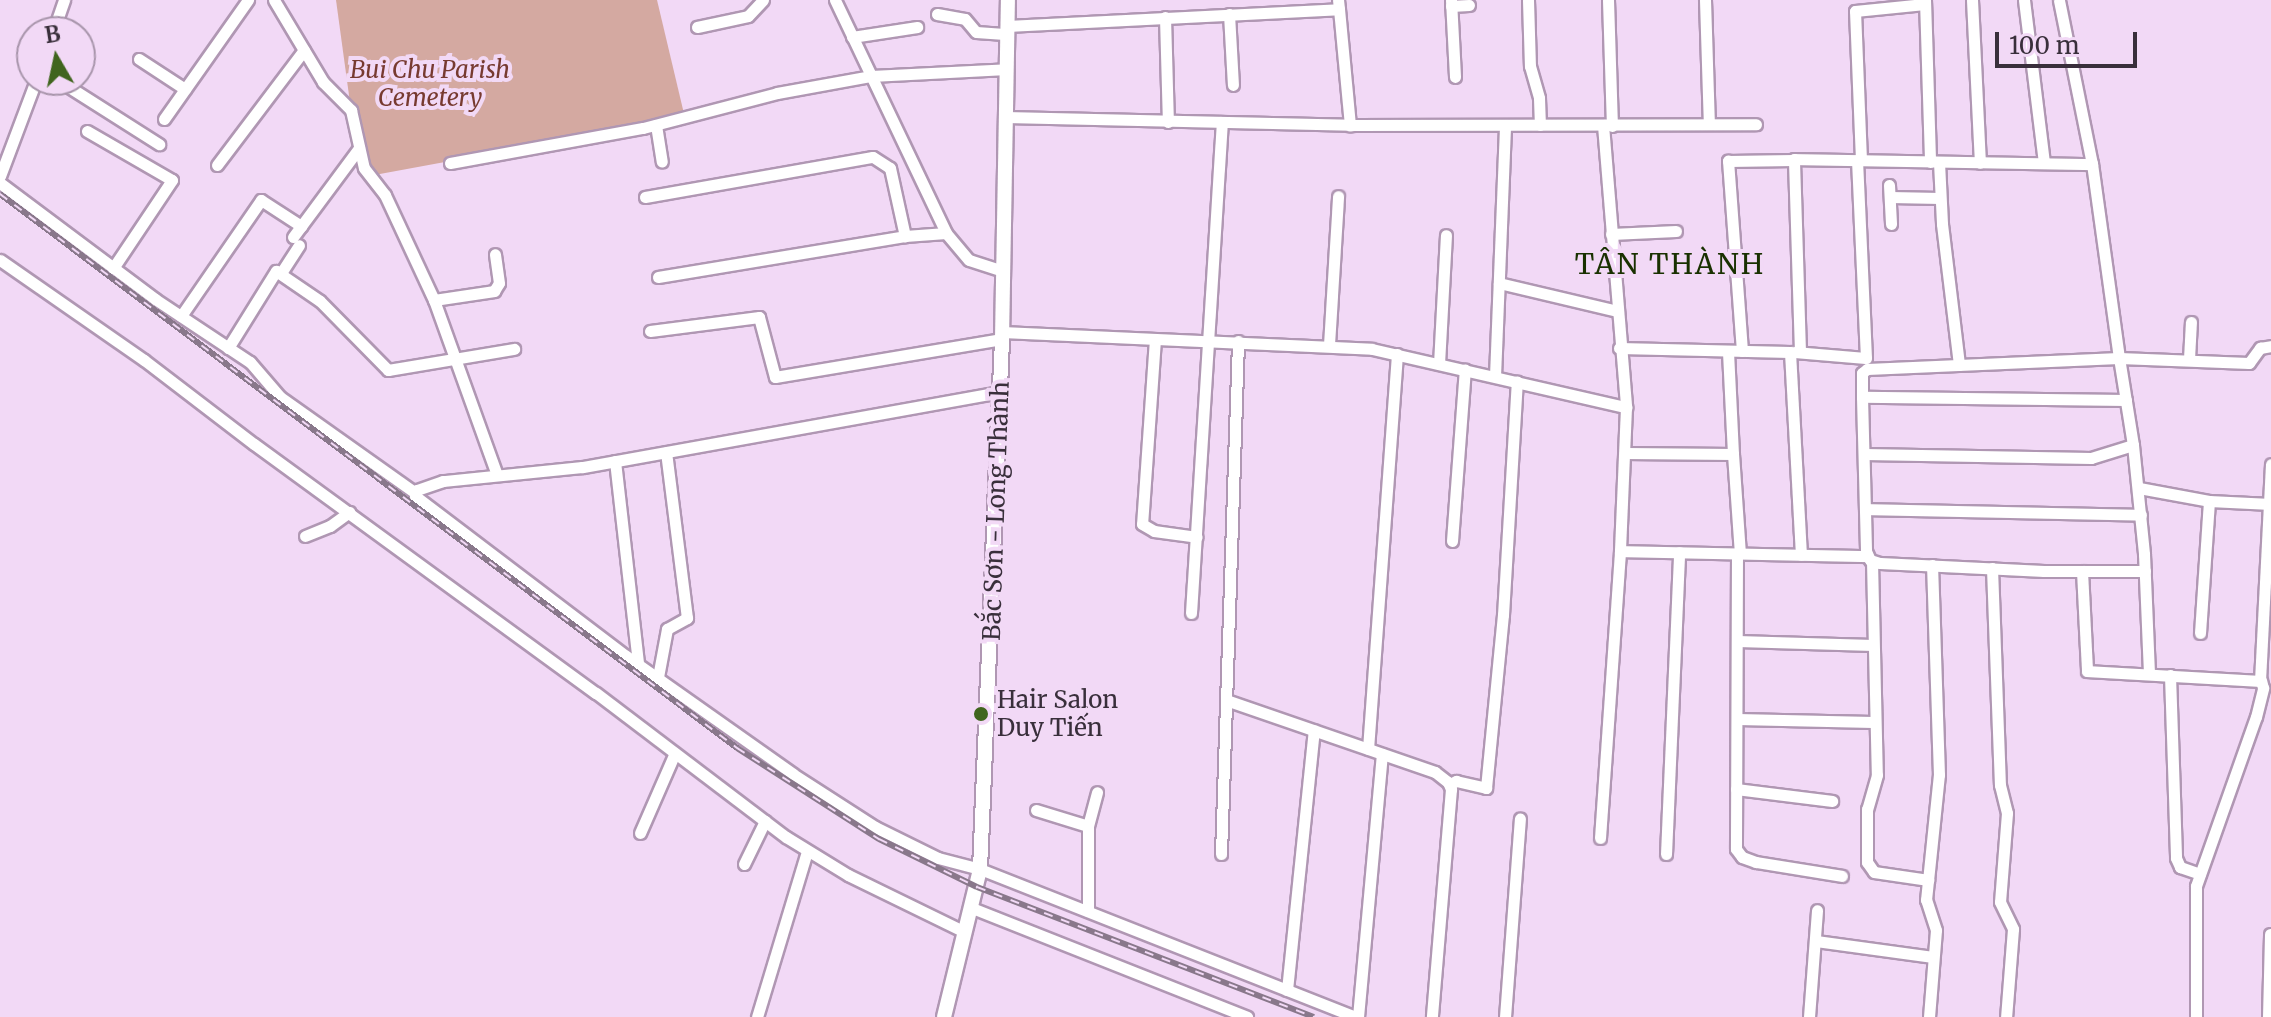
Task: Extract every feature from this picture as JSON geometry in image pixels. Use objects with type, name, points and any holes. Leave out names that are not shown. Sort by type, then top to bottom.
[{"type":"main road","name":"Bắc Sơn - Long Thành","points":[[944,1017],[980,869],[1002,336],[1008,0]]},
{"type":"street","points":[[164,119],[248,0]]},
{"type":"street","points":[[274,0],[329,91],[348,105],[364,168],[385,195],[434,300],[497,475]]},
{"type":"street","points":[[697,27],[748,16],[763,0]]},
{"type":"street","points":[[835,0],[946,233],[969,260],[1002,271]]},
{"type":"street","points":[[1528,0],[1530,66],[1539,98],[1540,125]]},
{"type":"street","points":[[1600,838],[1620,551],[1626,407],[1611,234],[1608,0]]},
{"type":"street","points":[[1705,0],[1709,124]]},
{"type":"street","points":[[1972,0],[1980,163]]},
{"type":"street","points":[[2024,0],[2044,163]]},
{"type":"street","points":[[2059,0],[2092,164],[2139,488],[2149,674]]},
{"type":"street","points":[[1928,880],[1874,872],[1868,866],[1867,809],[1877,775],[1862,397],[1862,373],[1866,364],[1855,11],[1925,2],[1934,162],[1959,365]]},
{"type":"street","points":[[1455,77],[1451,3],[1469,5]]},
{"type":"street","points":[[937,14],[965,19],[974,31],[1338,4],[1348,23],[1350,125]]},
{"type":"street","points":[[1229,14],[1233,85]]},
{"type":"street","points":[[1165,17],[1168,122]]},
{"type":"street","points":[[852,37],[917,27]]},
{"type":"street","points":[[217,165],[304,50]]},
{"type":"street","points":[[139,59],[185,89]]},
{"type":"street","points":[[450,163],[656,125],[777,93],[871,76],[1007,69]]},
{"type":"street","points":[[0,176],[30,96]]},
{"type":"street","points":[[83,96],[159,144]]},
{"type":"street","points":[[1005,117],[1350,125],[1756,124]]},
{"type":"street","points":[[1191,613],[1222,122]]},
{"type":"street","points":[[656,125],[662,162]]},
{"type":"street","points":[[1495,376],[1505,125]]},
{"type":"street","points":[[87,131],[172,180],[113,268]]},
{"type":"street","points":[[228,348],[279,272],[301,226],[359,148]]},
{"type":"street","points":[[645,197],[873,157],[890,168],[905,236]]},
{"type":"street","points":[[1794,160],[1795,352],[1801,555]]},
{"type":"street","points":[[1742,351],[1728,161],[2092,164]]},
{"type":"street","points":[[0,183],[113,268],[250,362],[280,397],[414,492],[421,504],[638,664],[793,774],[875,827],[938,858],[980,869],[1357,1017],[1382,754]]},
{"type":"street","points":[[1891,224],[1890,191],[1940,198]]},
{"type":"street","points":[[1329,345],[1338,196]]},
{"type":"street","points":[[181,316],[261,200],[301,226]]},
{"type":"street","points":[[1611,234],[1676,231]]},
{"type":"street","points":[[658,277],[905,236],[946,233]]},
{"type":"street","points":[[1439,364],[1446,235]]},
{"type":"street","points":[[434,300],[494,291],[499,283],[495,254]]},
{"type":"street","points":[[0,260],[144,360],[807,851],[860,881],[965,932]]},
{"type":"street","points":[[264,264],[320,301],[388,370],[514,349]]},
{"type":"street","points":[[1499,283],[1617,311]]},
{"type":"street","points":[[650,331],[757,316],[761,320],[775,377],[1002,336],[1329,345],[1397,354],[1626,407]]},
{"type":"street","points":[[2189,359],[2191,322]]},
{"type":"street","points":[[1155,339],[1142,524],[1154,531],[1197,537]]},
{"type":"street","points":[[1221,854],[1238,341]]},
{"type":"street","points":[[1619,348],[1795,352],[1866,364],[1959,365],[2119,358],[2249,363],[2260,348],[2271,346]]},
{"type":"street","points":[[1728,351],[1738,553],[1735,843],[1742,857],[1842,876]]},
{"type":"street","points":[[1368,749],[1397,354]]},
{"type":"street","points":[[1452,541],[1465,369]]},
{"type":"street","points":[[1432,1017],[1450,784],[1454,780],[1486,788],[1503,615],[1517,381]]},
{"type":"street","points":[[414,492],[443,481],[615,461],[1000,392]]},
{"type":"street","points":[[1862,397],[2126,400]]},
{"type":"street","points":[[1864,454],[2086,459],[2133,445]]},
{"type":"street","points":[[658,677],[667,629],[687,618],[666,452]]},
{"type":"street","points":[[1625,453],[1733,454]]},
{"type":"street","points":[[615,461],[638,664]]},
{"type":"street","points":[[2196,1017],[2194,975],[2200,874],[2256,717],[2263,688],[2271,464]]},
{"type":"street","points":[[2139,488],[2209,501],[2270,504]]},
{"type":"street","points":[[2200,633],[2209,501]]},
{"type":"street","points":[[1866,509],[2141,515]]},
{"type":"street","points":[[305,536],[330,526],[349,512]]},
{"type":"street","points":[[1620,551],[1801,555],[1992,568],[2145,571]]},
{"type":"street","points":[[1666,854],[1679,552]]},
{"type":"street","points":[[1929,1017],[1936,930],[1927,907],[1928,880],[1939,775],[1932,565]]},
{"type":"street","points":[[1992,568],[2000,785],[2007,820],[2000,906],[2013,926],[2006,1017]]},
{"type":"street","points":[[2082,571],[2087,671],[2261,680]]},
{"type":"street","points":[[1737,641],[1873,645]]},
{"type":"street","points":[[2170,675],[2176,858],[2180,867],[2200,874]]},
{"type":"street","points":[[1226,700],[1435,772],[1450,784]]},
{"type":"street","points":[[1737,719],[1873,722]]},
{"type":"street","points":[[1287,990],[1314,730]]},
{"type":"street","points":[[640,833],[675,753]]},
{"type":"street","points":[[1736,789],[1832,801]]},
{"type":"street","points":[[1088,911],[1088,826],[1097,792]]},
{"type":"street","points":[[1036,810],[1088,826]]},
{"type":"street","points":[[1505,1017],[1520,819]]},
{"type":"street","points":[[744,864],[765,821]]},
{"type":"street","points":[[757,1017],[807,851]]},
{"type":"street","points":[[972,908],[1247,1017]]},
{"type":"street","points":[[1809,1017],[1817,910]]},
{"type":"street","points":[[2268,1017],[2270,934]]},
{"type":"street","points":[[1816,941],[1933,957]]},
{"type":"green space","name":"Bui Chu Parish Cemetery","points":[[336,0],[657,0],[685,118],[369,176],[351,110]]},
{"type":"railway","points":[[0,194],[737,748],[879,839],[977,887],[1314,1017]]},
{"type":"place","name":"Hair Salon Duy Tiến","points":[[981,714]]},
{"type":"district","name":"TÂN THÀNH","points":[[1670,264]]}]
